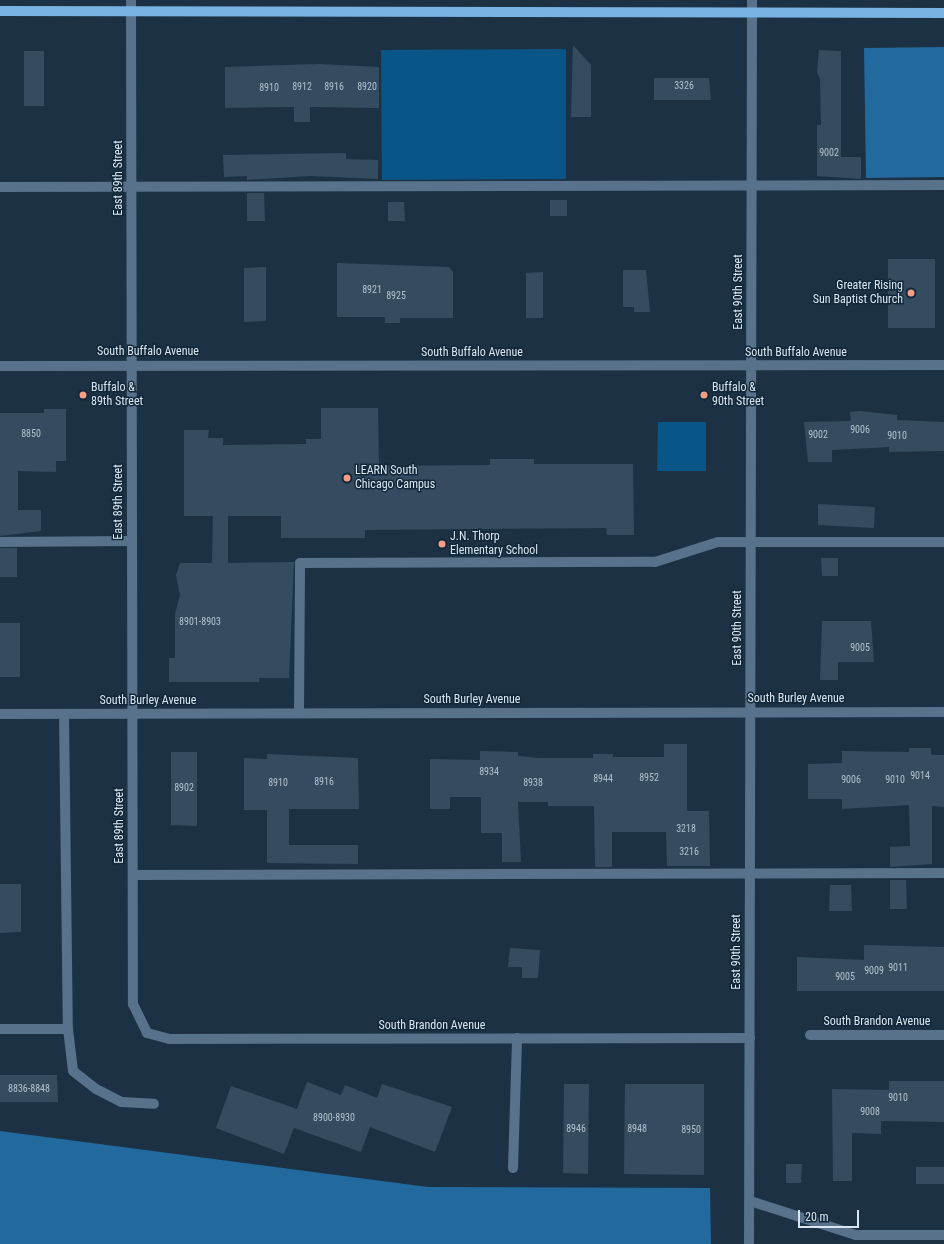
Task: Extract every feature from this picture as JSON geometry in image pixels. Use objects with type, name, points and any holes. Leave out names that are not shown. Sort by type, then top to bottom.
[{"type":"main road","points":[[0,11],[752,12],[944,14]]},
{"type":"street","name":"East 89th Street","points":[[132,0],[134,1004]]},
{"type":"street","name":"East 90th Street","points":[[749,1244],[752,0]]},
{"type":"street","points":[[0,187],[944,185]]},
{"type":"street","name":"South Buffalo Avenue","points":[[0,366],[944,366]]},
{"type":"street","points":[[299,713],[300,563],[655,562],[718,542],[751,540],[944,542]]},
{"type":"street","points":[[0,542],[132,541]]},
{"type":"street","name":"South Burley Avenue","points":[[0,714],[944,712]]},
{"type":"street","points":[[64,714],[68,1029],[73,1071],[96,1089],[121,1102],[154,1104]]},
{"type":"street","points":[[133,875],[944,873]]},
{"type":"street","name":"South Brandon Avenue","points":[[134,1004],[146,1033],[169,1039],[750,1038]]},
{"type":"street","points":[[0,1029],[68,1029]]},
{"type":"street","name":"South Brandon Avenue","points":[[810,1035],[944,1035]]},
{"type":"street","points":[[513,1168],[517,1038]]},
{"type":"street","points":[[750,1201],[856,1235],[944,1235]]},
{"type":"shaded area","points":[[944,47],[944,177],[866,178],[864,48]]},
{"type":"shaded area","points":[[566,49],[566,179],[382,180],[381,50]]},
{"type":"shaded area","points":[[658,422],[706,422],[706,471],[657,471]]},
{"type":"shaded area","points":[[0,1131],[428,1187],[710,1188],[711,1244],[0,1244]]},
{"type":"building","points":[[573,45],[591,65],[591,117],[571,117]]},
{"type":"building","points":[[819,50],[841,51],[841,157],[861,157],[861,179],[817,176],[817,125],[821,125],[820,79],[817,72]]},
{"type":"building","points":[[24,51],[44,51],[44,106],[24,106]]},
{"type":"building","points":[[319,64],[379,67],[379,108],[310,107],[310,122],[294,122],[294,107],[225,108],[225,67]]},
{"type":"building","points":[[654,78],[709,78],[711,100],[654,100]]},
{"type":"building","points":[[346,153],[346,159],[378,160],[378,179],[311,176],[247,180],[247,176],[224,177],[223,155]]},
{"type":"building","points":[[247,193],[264,193],[265,221],[247,221]]},
{"type":"building","points":[[550,200],[567,200],[567,216],[550,216]]},
{"type":"building","points":[[388,202],[404,202],[405,221],[388,221]]},
{"type":"building","name":"Greater Rising Sun Baptist Church","points":[[888,259],[935,259],[935,328],[888,328]]},
{"type":"building","points":[[337,263],[449,267],[453,272],[453,318],[400,318],[400,323],[385,323],[385,317],[337,317]]},
{"type":"building","points":[[266,267],[266,321],[244,322],[244,268]]},
{"type":"building","points":[[623,270],[646,270],[650,312],[634,312],[634,307],[623,307]]},
{"type":"building","points":[[543,272],[543,318],[526,318],[526,273]]},
{"type":"building","points":[[321,408],[378,408],[379,466],[490,465],[490,459],[534,459],[534,464],[633,464],[634,535],[607,535],[606,528],[365,530],[365,538],[281,538],[281,516],[228,516],[228,563],[294,562],[289,678],[259,678],[259,682],[169,682],[169,658],[175,658],[175,614],[180,595],[176,575],[180,563],[212,563],[213,516],[184,516],[184,430],[209,430],[208,438],[223,438],[223,445],[306,444],[306,439],[321,439]]},
{"type":"building","points":[[44,409],[66,409],[66,461],[56,461],[56,472],[18,471],[18,510],[41,510],[41,531],[0,536],[0,413],[44,413]]},
{"type":"building","points":[[860,411],[897,415],[897,420],[944,422],[944,451],[889,452],[889,447],[832,450],[832,462],[808,462],[804,422],[851,421],[850,412]]},
{"type":"building","points":[[818,504],[875,507],[874,528],[818,525]]},
{"type":"building","points":[[0,548],[17,548],[17,577],[0,577]]},
{"type":"building","points":[[821,558],[838,558],[838,576],[822,576]]},
{"type":"building","points":[[822,621],[871,621],[874,662],[838,662],[838,680],[820,680]]},
{"type":"building","points":[[0,623],[20,623],[20,677],[0,677]]},
{"type":"building","points":[[664,744],[687,744],[687,811],[709,811],[710,866],[667,866],[666,832],[612,832],[612,867],[595,867],[594,806],[548,806],[548,802],[518,802],[521,862],[502,862],[502,833],[481,833],[481,797],[450,797],[450,809],[430,809],[430,759],[480,760],[480,751],[518,752],[518,756],[539,758],[593,758],[593,754],[613,754],[613,757],[664,757]]},
{"type":"building","points":[[909,748],[931,748],[931,755],[944,755],[944,807],[932,806],[932,864],[890,867],[890,847],[910,846],[909,805],[842,809],[842,799],[808,799],[808,764],[842,763],[842,751],[909,752]]},
{"type":"building","points":[[171,752],[197,752],[197,826],[171,825]]},
{"type":"building","points":[[267,754],[358,758],[359,809],[289,809],[289,845],[358,845],[358,864],[267,863],[267,810],[244,810],[244,758],[267,759]]},
{"type":"building","points":[[890,880],[906,880],[907,909],[890,909]]},
{"type":"building","points":[[0,884],[21,884],[21,932],[0,933]]},
{"type":"building","points":[[830,885],[851,885],[852,911],[829,911]]},
{"type":"building","points":[[864,945],[944,947],[944,991],[797,991],[797,957],[864,960]]},
{"type":"building","points":[[510,948],[540,950],[538,978],[522,978],[522,967],[508,967]]},
{"type":"building","points":[[0,1075],[57,1075],[58,1102],[0,1102]]},
{"type":"building","points":[[889,1081],[944,1081],[944,1122],[881,1121],[881,1134],[852,1133],[852,1181],[833,1181],[832,1089],[889,1090]]},
{"type":"building","points":[[307,1082],[341,1095],[345,1085],[377,1098],[382,1084],[452,1107],[435,1152],[370,1127],[361,1152],[294,1128],[284,1154],[216,1128],[231,1086],[297,1109]]},
{"type":"building","points":[[564,1084],[589,1084],[588,1174],[563,1173]]},
{"type":"building","points":[[625,1084],[704,1084],[704,1175],[624,1174]]},
{"type":"building","points":[[786,1164],[802,1164],[801,1183],[786,1183]]},
{"type":"building","points":[[916,1167],[944,1167],[944,1184],[916,1184]]},
{"type":"place","name":"Greater Rising Sun Baptist Church","points":[[911,293]]},
{"type":"place","name":"Buffalo & 89th Street","points":[[83,395]]},
{"type":"place","name":"Buffalo & 90th Street","points":[[704,395]]},
{"type":"place","name":"LEARN South Chicago Campus","points":[[347,478]]},
{"type":"place","name":"J.N. Thorp Elementary School","points":[[442,544]]}]
